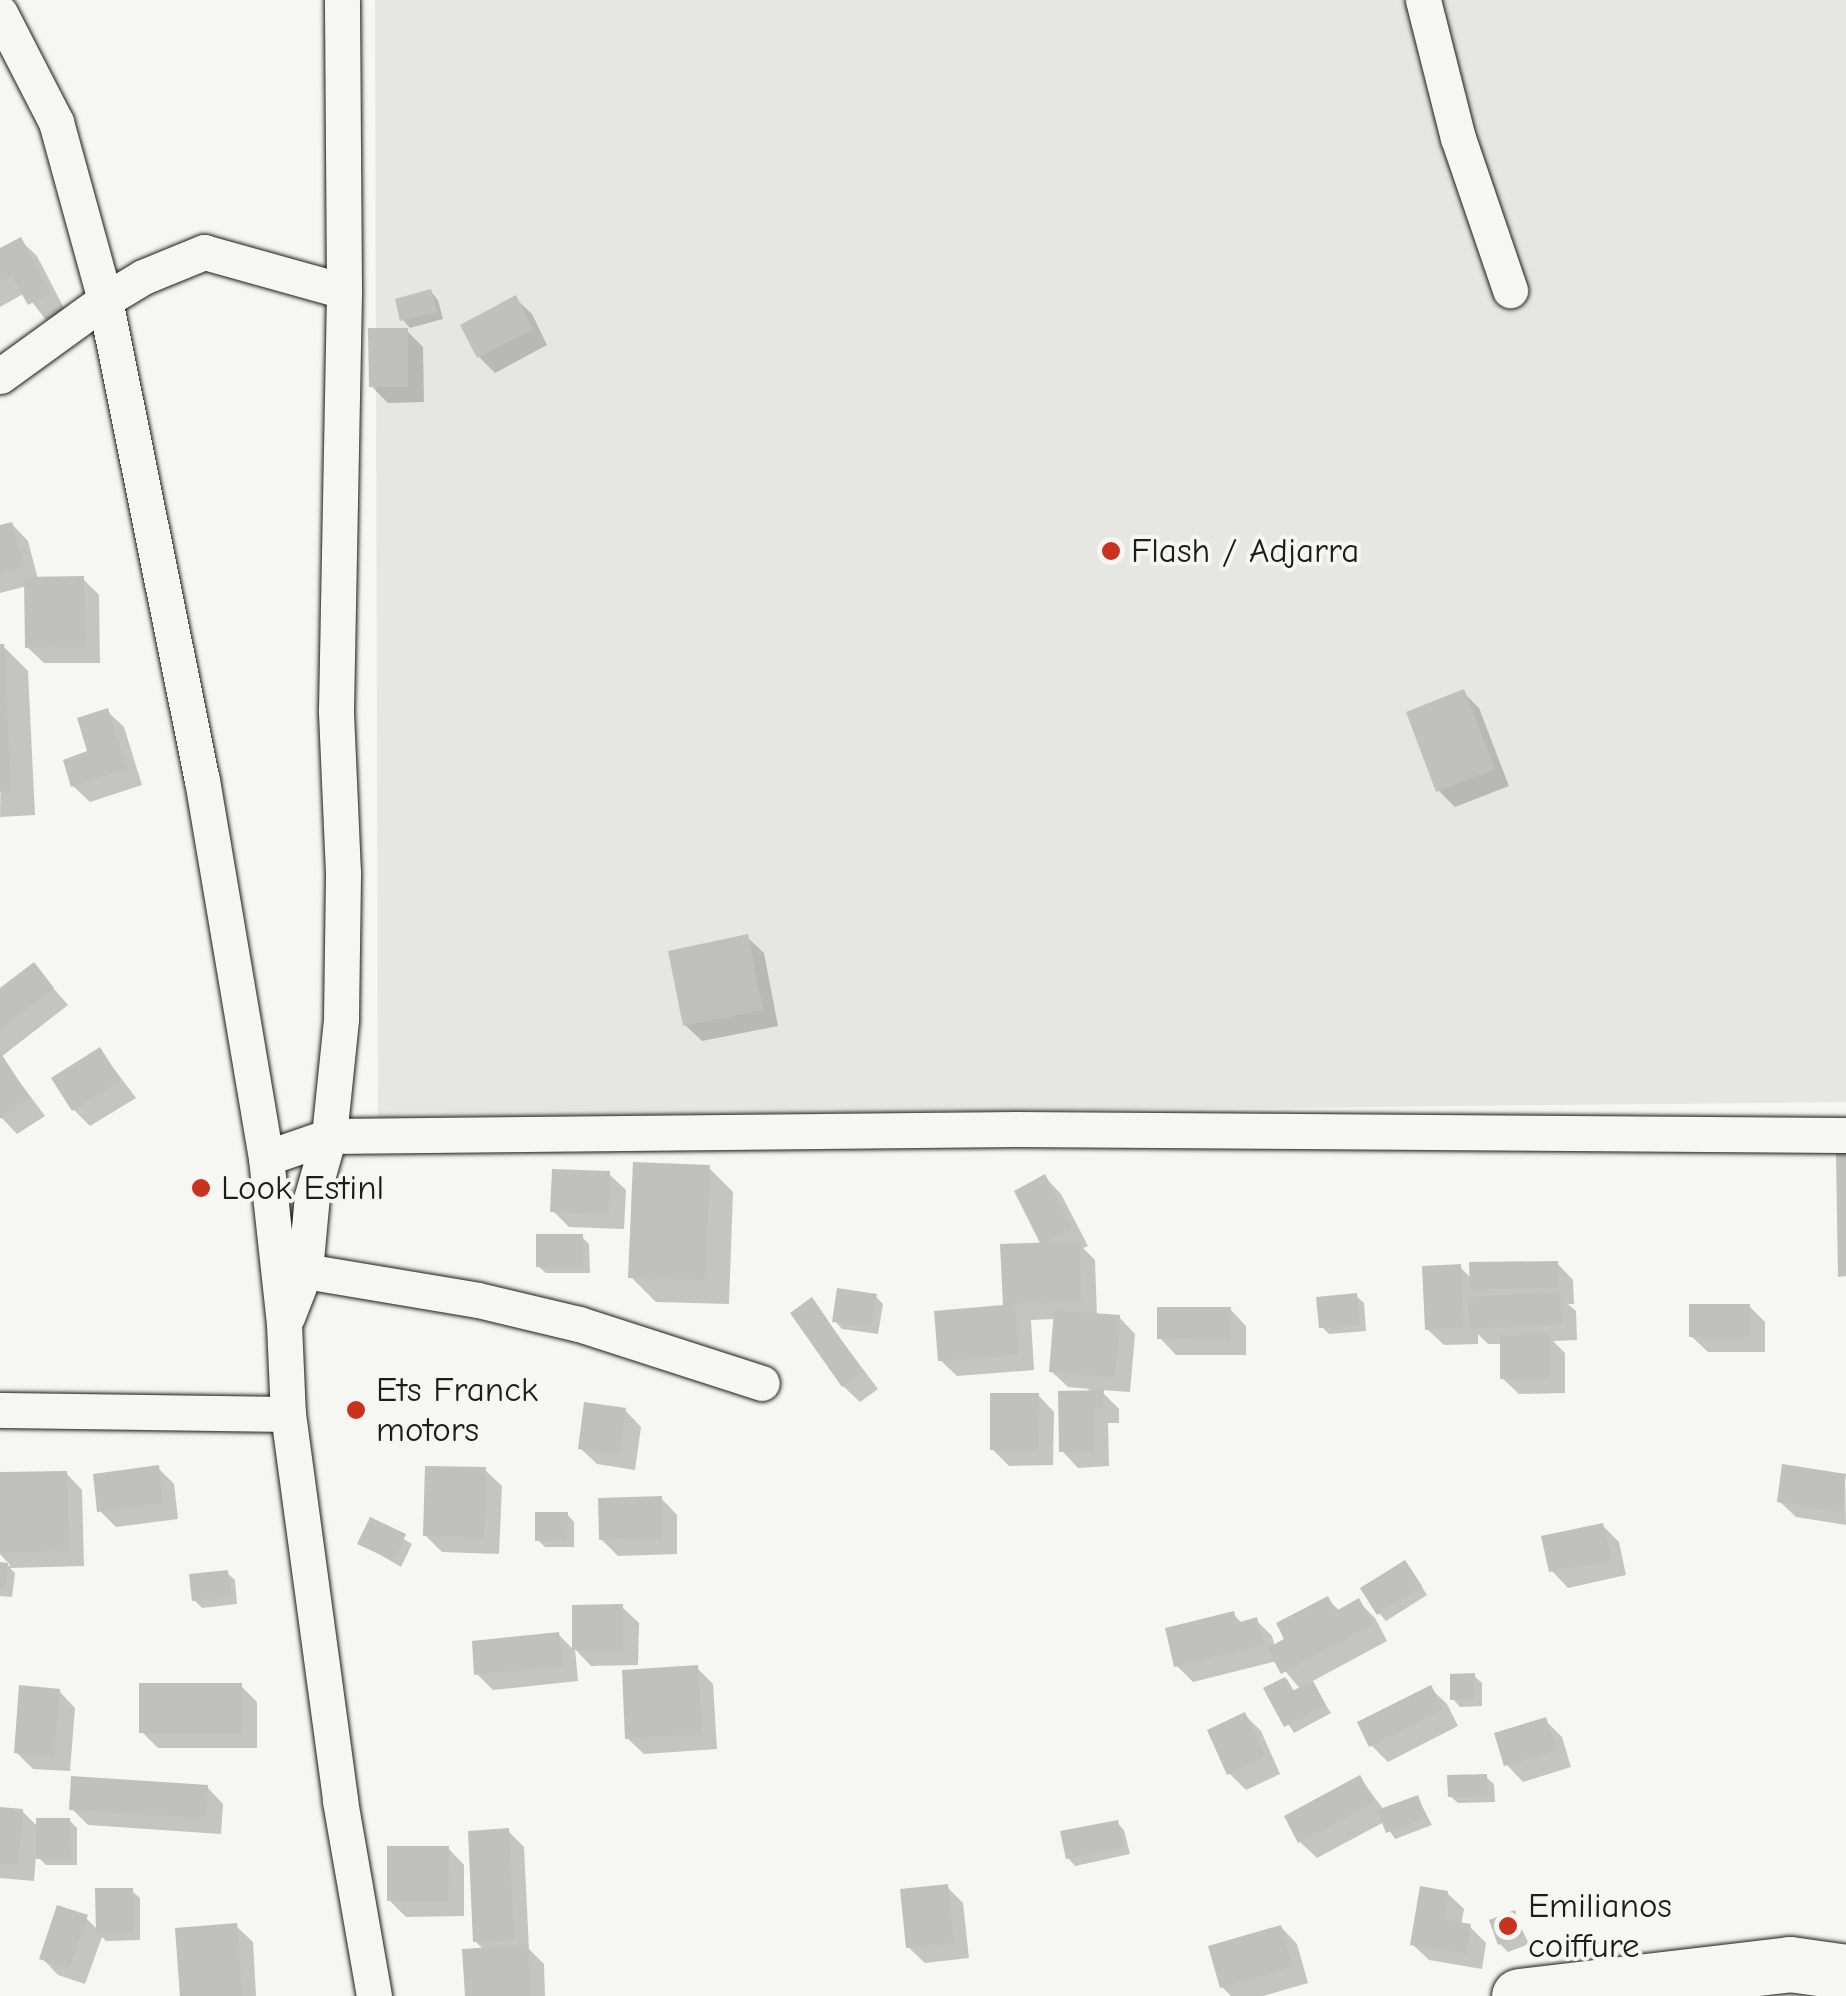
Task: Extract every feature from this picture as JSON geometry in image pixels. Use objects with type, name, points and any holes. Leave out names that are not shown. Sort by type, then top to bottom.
[{"type":"main road","points":[[1518,1996],[1790,1964],[1846,1972]]},
{"type":"street","points":[[284,1324],[306,1271],[312,1196],[329,1136],[342,983],[344,873],[336,710],[344,291],[342,0]]},
{"type":"street","points":[[1424,0],[1458,138],[1510,290]]},
{"type":"street","points":[[0,13],[56,122],[105,300],[202,780],[266,1158],[284,1324],[288,1414],[340,1801],[374,1996]]},
{"type":"street","points":[[0,376],[105,300],[143,277],[204,252],[344,291]]},
{"type":"street","points":[[266,1158],[329,1136],[1016,1129],[1846,1135]]},
{"type":"street","points":[[306,1271],[478,1300],[578,1324],[762,1383]]},
{"type":"street","points":[[0,1410],[288,1414]]},
{"type":"shaded area","name":"Flash / Adjarra","points":[[375,0],[1846,0],[1846,1102],[378,1117]]},
{"type":"building","points":[[21,237],[51,293],[28,305],[12,276],[0,282],[0,248]]},
{"type":"building","points":[[431,289],[437,312],[400,321],[395,299]]},
{"type":"building","points":[[516,295],[533,329],[477,358],[460,325]]},
{"type":"building","points":[[368,328],[408,328],[408,387],[369,387]]},
{"type":"building","points":[[12,522],[24,567],[0,573],[0,525]]},
{"type":"building","points":[[84,576],[85,647],[25,648],[24,577]]},
{"type":"building","points":[[0,644],[4,644],[11,791],[0,792]]},
{"type":"building","points":[[1464,689],[1495,769],[1436,792],[1406,712]]},
{"type":"building","points":[[108,708],[127,769],[71,787],[63,760],[87,751],[77,718]]},
{"type":"building","points":[[748,934],[763,1010],[683,1026],[668,951]]},
{"type":"building","points":[[34,962],[54,988],[0,1030],[0,988]]},
{"type":"building","points":[[100,1047],[121,1081],[72,1111],[51,1078]]},
{"type":"building","points":[[0,1052],[30,1098],[0,1119]]},
{"type":"building","points":[[1846,1151],[1846,1276],[1838,1277],[1836,1152]]},
{"type":"building","points":[[633,1162],[710,1165],[705,1280],[628,1278]]},
{"type":"building","points":[[552,1169],[610,1171],[609,1214],[550,1212]]},
{"type":"building","points":[[1045,1174],[1073,1229],[1041,1245],[1014,1191]]},
{"type":"building","points":[[536,1234],[583,1234],[583,1266],[536,1267]]},
{"type":"building","points":[[1080,1241],[1081,1301],[1015,1304],[1019,1355],[938,1361],[934,1311],[1003,1305],[1000,1244]]},
{"type":"building","points":[[1558,1261],[1558,1288],[1470,1289],[1469,1262]]},
{"type":"building","points":[[1461,1264],[1463,1328],[1425,1330],[1422,1266]]},
{"type":"building","points":[[837,1288],[877,1294],[871,1327],[832,1322]]},
{"type":"building","points":[[1560,1292],[1562,1324],[1469,1329],[1468,1297]]},
{"type":"building","points":[[1357,1293],[1360,1324],[1319,1328],[1316,1297]]},
{"type":"building","points":[[812,1297],[863,1372],[842,1387],[790,1313]]},
{"type":"building","points":[[1689,1304],[1750,1304],[1749,1337],[1689,1337]]},
{"type":"building","points":[[1157,1307],[1231,1307],[1230,1340],[1157,1339]]},
{"type":"building","points":[[1054,1310],[1120,1315],[1115,1377],[1049,1372]]},
{"type":"building","points":[[1549,1334],[1549,1378],[1500,1379],[1500,1335]]},
{"type":"building","points":[[1104,1390],[1103,1407],[1093,1408],[1094,1451],[1059,1452],[1058,1391]]},
{"type":"building","points":[[990,1393],[1039,1393],[1038,1450],[990,1450]]},
{"type":"building","points":[[584,1402],[626,1408],[619,1455],[578,1449]]},
{"type":"building","points":[[1782,1464],[1846,1474],[1841,1512],[1777,1502]]},
{"type":"building","points":[[159,1465],[163,1503],[97,1512],[93,1474]]},
{"type":"building","points":[[425,1466],[486,1467],[484,1538],[423,1536]]},
{"type":"building","points":[[67,1471],[69,1551],[0,1553],[0,1472]]},
{"type":"building","points":[[662,1496],[662,1538],[599,1540],[598,1498]]},
{"type":"building","points":[[535,1512],[568,1512],[567,1540],[535,1541]]},
{"type":"building","points":[[370,1517],[406,1534],[394,1561],[357,1544]]},
{"type":"building","points":[[1603,1523],[1612,1560],[1549,1572],[1541,1536]]},
{"type":"building","points":[[1405,1560],[1422,1586],[1377,1615],[1360,1588]]},
{"type":"building","points":[[0,1562],[8,1563],[5,1591],[0,1590]]},
{"type":"building","points":[[228,1570],[231,1597],[192,1601],[189,1574]]},
{"type":"building","points":[[1328,1596],[1336,1611],[1359,1598],[1373,1624],[1281,1674],[1267,1648],[1284,1639],[1276,1623]]},
{"type":"building","points":[[623,1604],[623,1650],[572,1650],[572,1605]]},
{"type":"building","points":[[1234,1611],[1237,1623],[1257,1617],[1264,1645],[1174,1667],[1165,1628]]},
{"type":"building","points":[[559,1632],[563,1666],[474,1675],[472,1641]]},
{"type":"building","points":[[698,1665],[702,1734],[625,1739],[622,1670]]},
{"type":"building","points":[[1475,1673],[1475,1699],[1450,1700],[1450,1674]]},
{"type":"building","points":[[1285,1677],[1292,1691],[1313,1681],[1326,1705],[1284,1727],[1263,1688]]},
{"type":"building","points":[[139,1683],[242,1683],[242,1733],[139,1733]]},
{"type":"building","points":[[19,1685],[60,1689],[54,1756],[14,1753]]},
{"type":"building","points":[[1431,1685],[1443,1709],[1369,1747],[1357,1722]]},
{"type":"building","points":[[1245,1712],[1265,1757],[1227,1775],[1207,1730]]},
{"type":"building","points":[[1546,1717],[1557,1751],[1504,1766],[1494,1733]]},
{"type":"building","points":[[1487,1774],[1488,1796],[1448,1797],[1447,1775]]},
{"type":"building","points":[[1360,1775],[1375,1802],[1298,1843],[1284,1816]]},
{"type":"building","points":[[71,1776],[208,1785],[206,1818],[69,1810]]},
{"type":"building","points":[[1418,1795],[1426,1818],[1386,1833],[1377,1810]]},
{"type":"building","points":[[0,1807],[23,1809],[18,1865],[0,1864]]},
{"type":"building","points":[[36,1818],[70,1818],[71,1858],[36,1859]]},
{"type":"building","points":[[1118,1820],[1124,1847],[1066,1859],[1060,1831]]},
{"type":"building","points":[[509,1828],[514,1940],[473,1942],[468,1831]]},
{"type":"building","points":[[387,1846],[449,1846],[448,1901],[387,1901]]},
{"type":"building","points":[[948,1884],[954,1943],[906,1948],[900,1889]]},
{"type":"building","points":[[1420,1886],[1448,1891],[1444,1920],[1471,1924],[1466,1954],[1410,1945]]},
{"type":"building","points":[[95,1888],[133,1888],[133,1934],[96,1934]]},
{"type":"building","points":[[57,1905],[88,1915],[69,1969],[39,1959]]},
{"type":"building","points":[[1515,1910],[1523,1936],[1498,1945],[1489,1920]]},
{"type":"building","points":[[237,1923],[242,1996],[180,1996],[175,1928]]},
{"type":"building","points":[[1281,1925],[1293,1967],[1220,1988],[1208,1946]]},
{"type":"building","points":[[528,1945],[531,1996],[465,1996],[462,1949]]},
{"type":"place","name":"Flash / Adjarra","points":[[1111,551]]},
{"type":"place","name":"Look Estinl","points":[[201,1188]]},
{"type":"place","name":"Ets Franck motors","points":[[356,1410]]},
{"type":"place","name":"Emilianos coiffure","points":[[1508,1926]]}]
